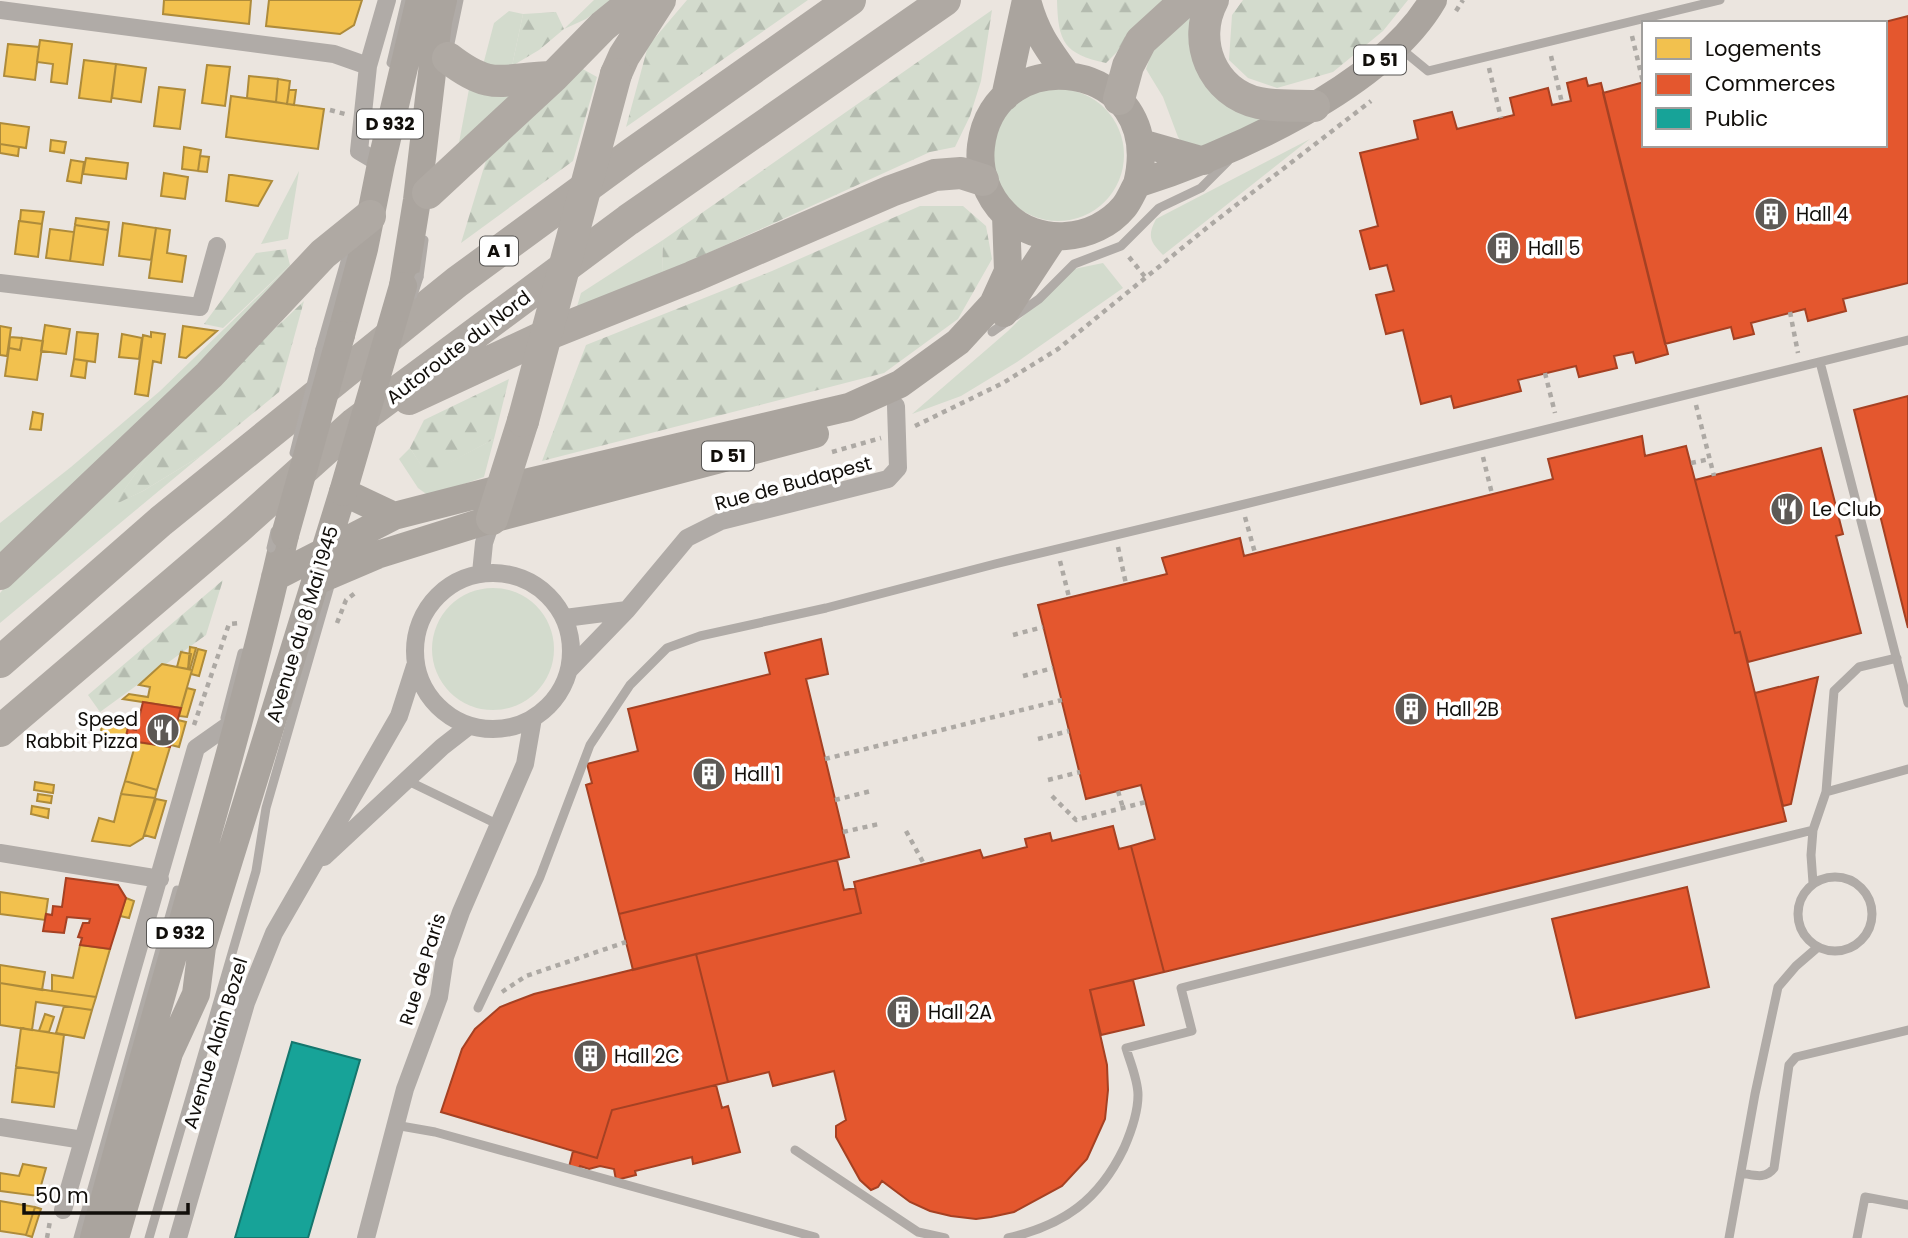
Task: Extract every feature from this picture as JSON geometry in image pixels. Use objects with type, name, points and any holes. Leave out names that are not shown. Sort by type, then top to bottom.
[{"type":"highway","points":[[426,195],[553,77],[603,26],[635,0]]},
{"type":"highway","points":[[492,519],[523,421],[616,74],[624,56],[660,0]]},
{"type":"highway","name":"A 1","points":[[0,662],[161,521],[457,282],[630,155],[850,0]]},
{"type":"highway","name":"Autoroute du Nord","points":[[0,731],[366,423],[628,220],[945,0]]},
{"type":"highway","points":[[1119,99],[1128,66],[1141,41],[1186,0]]},
{"type":"highway","points":[[1213,0],[1204,24],[1204,46],[1208,60],[1222,82],[1234,92],[1258,103],[1314,106]]},
{"type":"highway","points":[[443,56],[481,79],[510,83],[536,77],[553,77]]},
{"type":"highway","points":[[366,423],[549,334],[692,277],[891,191],[935,175],[961,173],[983,180]]},
{"type":"highway","points":[[0,574],[209,375],[323,254],[361,228]]},
{"type":"main road","name":"Avenue du 8 Mai 1945","points":[[98,1227],[215,813],[227,730],[361,228],[372,159],[419,0]]},
{"type":"main road","name":"Avenue du 8 Mai 1945","points":[[98,1227],[196,994],[202,947],[334,556],[351,496],[411,281],[426,195],[443,56],[443,0]]},
{"type":"main road","points":[[1027,0],[1033,23],[1041,39],[1067,75]]},
{"type":"main road","points":[[1005,97],[1027,0]]},
{"type":"main road","name":"D 51","points":[[1137,184],[1204,161],[1314,106],[1361,76],[1396,45],[1433,0]]},
{"type":"main road","points":[[1067,75],[1104,87],[1119,99],[1134,119],[1141,144],[1142,164],[1137,184],[1124,207],[1105,224],[1080,235],[1054,237],[1020,226],[1006,215],[992,199],[983,180],[980,157],[982,135],[991,115],[1005,97],[1024,84],[1045,76],[1067,75]]},
{"type":"main road","points":[[1141,144],[1204,161]]},
{"type":"main road","points":[[361,228],[426,195]]},
{"type":"main road","name":"D 51","points":[[334,556],[394,516],[849,407],[900,384],[958,342],[993,304],[1008,271],[1006,215]]},
{"type":"main road","name":"D 51","points":[[268,576],[334,556],[377,555],[492,519],[820,433],[896,406],[924,391],[961,363],[992,332],[1054,237]]},
{"type":"main road","points":[[351,496],[394,516]]},
{"type":"street","points":[[372,159],[359,151],[368,66],[387,0]]},
{"type":"street","points":[[0,10],[334,54],[368,66]]},
{"type":"street","points":[[0,283],[200,307],[217,246]]},
{"type":"street","name":"Rue de Budapest","points":[[569,670],[627,610],[687,538],[721,521],[888,479],[898,468],[896,406]]},
{"type":"street","points":[[481,573],[484,543],[492,519]]},
{"type":"street","points":[[481,573],[508,573],[532,582],[551,597],[565,618],[571,643],[569,670],[562,689],[549,705],[533,718],[513,727],[491,729],[469,726],[450,717],[434,703],[422,686],[415,666],[414,640],[422,615],[438,595],[459,581],[481,573]]},
{"type":"street","points":[[565,618],[627,610]]},
{"type":"street","name":"Avenue Alain Bozel","points":[[178,1238],[246,1003],[274,933],[399,716],[415,666]]},
{"type":"street","name":"Rue de Paris","points":[[366,1238],[394,1125],[439,997],[445,957],[525,764],[533,718]]},
{"type":"street","name":"Avenue Alain Bozel","points":[[311,869],[406,780],[469,726]]},
{"type":"street","points":[[63,1210],[196,747],[227,730]]},
{"type":"street","points":[[0,853],[160,879]]},
{"type":"street","points":[[0,1127],[83,1140]]},
{"type":"lane","points":[[388,74],[406,0]]},
{"type":"lane","points":[[443,56],[459,0]]},
{"type":"lane","points":[[1396,45],[1428,71],[1720,0]]},
{"type":"lane","points":[[992,332],[1039,299],[1074,264],[1121,246],[1160,208],[1201,188],[1248,140]]},
{"type":"lane","points":[[402,337],[411,281],[425,232]]},
{"type":"lane","points":[[478,1008],[540,877],[590,745],[629,685],[667,648],[699,636],[827,608],[1908,340]]},
{"type":"lane","points":[[281,508],[330,342]]},
{"type":"lane","points":[[1820,362],[1908,703]]},
{"type":"lane","points":[[366,423],[388,385]]},
{"type":"lane","points":[[149,1238],[256,871],[266,808],[334,556]]},
{"type":"lane","points":[[227,730],[244,645]]},
{"type":"lane","points":[[1813,883],[1813,830],[1826,792],[1834,691],[1859,667],[1897,658]]},
{"type":"lane","points":[[1826,792],[1908,769]]},
{"type":"lane","points":[[406,780],[499,825]]},
{"type":"lane","points":[[1008,1238],[1062,1218],[1090,1199],[1112,1172],[1131,1133],[1138,1094],[1126,1048],[1192,1031],[1181,988],[1813,830]]},
{"type":"lane","points":[[78,1238],[98,1227],[182,874]]},
{"type":"lane","points":[[1832,876],[1852,880],[1867,894],[1872,914],[1866,935],[1850,948],[1828,951],[1809,941],[1798,921],[1797,910],[1800,899],[1813,883],[1832,876]]},
{"type":"lane","points":[[1729,1238],[1778,987],[1796,966],[1818,947]]},
{"type":"lane","points":[[1741,1173],[1763,1177],[1774,1168],[1789,1065],[1796,1057],[1908,1030]]},
{"type":"lane","points":[[394,1125],[435,1132],[815,1237]]},
{"type":"lane","points":[[795,1150],[918,1231],[945,1238]]},
{"type":"lane","points":[[1857,1238],[1865,1197],[1908,1205]]},
{"type":"lane","points":[[63,1210],[98,1227]]},
{"type":"path","points":[[1629,22],[1642,78]]},
{"type":"path","points":[[1547,42],[1562,103]]},
{"type":"path","points":[[1486,57],[1501,118]]},
{"type":"path","points":[[330,110],[346,114]]},
{"type":"path","points":[[1121,246],[1146,278]]},
{"type":"path","points":[[1790,312],[1800,368]]},
{"type":"path","points":[[1545,373],[1559,426]]},
{"type":"path","points":[[1692,392],[1714,476]]},
{"type":"path","points":[[1480,445],[1492,494]]},
{"type":"path","points":[[1691,463],[1710,459]]},
{"type":"path","points":[[1241,505],[1255,553]]},
{"type":"path","points":[[1115,536],[1126,584]]},
{"type":"path","points":[[1058,549],[1069,597]]},
{"type":"path","points":[[1013,635],[1043,627]]},
{"type":"path","points":[[1023,676],[1054,668]]},
{"type":"path","points":[[825,759],[1062,700]]},
{"type":"path","points":[[1038,739],[1069,731]]},
{"type":"path","points":[[1048,780],[1080,772]]},
{"type":"path","points":[[835,800],[871,791]]},
{"type":"path","points":[[1118,791],[1123,808]]},
{"type":"path","points":[[1052,796],[1076,820],[1146,802]]},
{"type":"path","points":[[844,832],[879,824]]},
{"type":"path","points":[[906,831],[924,864]]},
{"type":"path","points":[[499,994],[526,976],[626,942]]},
{"type":"green space","points":[[594,0],[611,0],[586,19],[564,29]]},
{"type":"green space","points":[[687,0],[808,0],[626,127],[648,46]]},
{"type":"green space","points":[[1057,0],[1164,0],[1130,32],[1118,51],[1106,63],[1081,55],[1066,44],[1059,26]]},
{"type":"green space","points":[[1199,0],[1231,105],[1260,120],[1207,146],[1187,150],[1178,137],[1163,97],[1146,69],[1152,51]]},
{"type":"green space","points":[[1243,0],[1408,0],[1383,31],[1333,72],[1277,88],[1248,78],[1229,60],[1232,15]]},
{"type":"green space","points":[[992,10],[981,81],[970,116],[955,147],[930,152],[662,274],[663,240]]},
{"type":"green space","points":[[509,11],[523,14],[512,66],[483,65],[494,23]]},
{"type":"green space","points":[[556,12],[564,29],[539,50],[512,66],[523,14]]},
{"type":"green space","points":[[581,68],[597,77],[573,161],[461,243],[488,154]]},
{"type":"green space","points":[[469,89],[513,93],[458,148]]},
{"type":"green space","points":[[1058,89],[1083,94],[1104,109],[1119,130],[1124,155],[1119,180],[1104,201],[1083,216],[1058,221],[1033,216],[1012,201],[997,180],[992,155],[997,130],[1012,109],[1033,94]]},
{"type":"green space","points":[[1310,139],[1163,255],[1155,246],[1151,230],[1156,219]]},
{"type":"green space","points":[[299,171],[288,239],[261,244]]},
{"type":"green space","points":[[920,206],[963,206],[986,226],[992,259],[958,319],[884,373],[542,461],[586,345],[772,271]]},
{"type":"green space","points":[[663,240],[662,274],[576,310],[581,293]]},
{"type":"green space","points":[[286,249],[290,265],[223,328],[204,324],[256,253]]},
{"type":"green space","points":[[1103,263],[1123,288],[1017,362],[961,396],[912,414],[1008,331],[1069,270]]},
{"type":"green space","points":[[290,265],[297,270],[0,562],[0,523],[160,391]]},
{"type":"green space","points":[[304,301],[279,392],[202,455],[143,491],[114,505],[158,440]]},
{"type":"green space","points":[[509,379],[494,439],[427,475],[410,448],[424,420]]},
{"type":"green space","points":[[494,439],[484,477],[429,496],[418,488],[399,459],[410,448],[427,474]]},
{"type":"green space","points":[[158,440],[115,504],[143,491],[202,455],[0,623],[0,593],[27,562]]},
{"type":"green space","points":[[223,580],[206,635],[100,712],[88,695]]},
{"type":"green space","points":[[493,588],[517,592],[536,606],[550,625],[554,649],[550,673],[536,692],[517,706],[493,710],[469,706],[450,692],[436,673],[432,649],[436,625],[450,606],[469,592]]},
{"type":"building: Logements","points":[[164,0],[251,0],[249,24],[163,14]]},
{"type":"building: Logements","points":[[269,0],[362,0],[354,25],[340,34],[266,26]]},
{"type":"building: Logements","points":[[40,40],[72,44],[67,84],[51,82],[53,64],[37,62]]},
{"type":"building: Logements","points":[[8,44],[39,47],[35,80],[4,76]]},
{"type":"building: Logements","points":[[84,60],[116,64],[111,102],[79,98]]},
{"type":"building: Logements","points":[[116,64],[146,68],[141,102],[112,98]]},
{"type":"building: Logements","points":[[207,65],[230,67],[225,106],[202,103]]},
{"type":"building: Logements","points":[[249,76],[278,79],[276,102],[247,98]]},
{"type":"building: Logements","points":[[278,79],[290,81],[287,104],[276,102]]},
{"type":"building: Logements","points":[[159,87],[185,90],[180,129],[154,126]]},
{"type":"building: Logements","points":[[289,90],[296,90],[294,105],[287,104]]},
{"type":"building: Logements","points":[[231,96],[324,109],[318,149],[226,137]]},
{"type":"building: Logements","points":[[0,123],[29,127],[26,148],[0,144]]},
{"type":"building: Logements","points":[[51,140],[66,142],[64,153],[50,151]]},
{"type":"building: Logements","points":[[0,144],[19,147],[18,156],[0,153]]},
{"type":"building: Logements","points":[[184,147],[201,150],[198,171],[182,169]]},
{"type":"building: Logements","points":[[200,156],[209,157],[207,172],[198,171]]},
{"type":"building: Logements","points":[[86,158],[128,163],[126,179],[83,174]]},
{"type":"building: Logements","points":[[71,160],[84,162],[81,183],[67,181]]},
{"type":"building: Logements","points":[[164,173],[188,177],[185,199],[161,196]]},
{"type":"building: Logements","points":[[229,175],[272,181],[258,206],[226,201]]},
{"type":"building: Logements","points":[[21,210],[44,212],[42,224],[20,221]]},
{"type":"building: Logements","points":[[76,218],[109,222],[108,230],[75,225]]},
{"type":"building: Logements","points":[[19,221],[42,224],[38,257],[15,254]]},
{"type":"building: Logements","points":[[123,223],[156,228],[151,260],[119,256]]},
{"type":"building: Logements","points":[[75,225],[108,230],[103,265],[70,261]]},
{"type":"building: Logements","points":[[156,228],[170,230],[167,253],[186,256],[182,282],[149,278]]},
{"type":"building: Logements","points":[[50,229],[74,232],[70,261],[46,258]]},
{"type":"building: Logements","points":[[45,325],[70,329],[66,354],[41,351]]},
{"type":"building: Logements","points":[[0,326],[11,328],[7,356],[0,355]]},
{"type":"building: Logements","points":[[183,326],[217,331],[186,358],[179,357]]},
{"type":"building: Logements","points":[[77,332],[98,334],[95,362],[74,359]]},
{"type":"building: Logements","points":[[151,332],[165,334],[161,363],[153,361],[148,396],[135,394],[143,335],[151,337]]},
{"type":"building: Logements","points":[[122,334],[142,338],[139,359],[119,357]]},
{"type":"building: Logements","points":[[10,337],[22,338],[20,350],[9,348]]},
{"type":"building: Logements","points":[[22,338],[43,341],[37,380],[5,376],[9,348],[20,350]]},
{"type":"building: Logements","points":[[74,359],[87,361],[85,378],[71,376]]},
{"type":"building: Logements","points":[[33,412],[43,414],[41,430],[30,429]]},
{"type":"building: Logements","points":[[190,647],[196,648],[188,669]]},
{"type":"building: Logements","points":[[198,649],[206,651],[199,676],[191,674]]},
{"type":"building: Logements","points":[[181,652],[191,654],[188,669],[177,667]]},
{"type":"building: Logements","points":[[162,664],[192,670],[181,708],[123,699],[129,694],[148,697],[150,687],[139,685]]},
{"type":"building: Logements","points":[[187,688],[195,690],[187,717],[179,716]]},
{"type":"building: Logements","points":[[178,720],[186,722],[179,747],[171,745]]},
{"type":"building: Logements","points":[[109,723],[128,728],[125,740],[100,737],[102,725],[109,726]]},
{"type":"building: Logements","points":[[136,742],[170,747],[157,790],[125,781]]},
{"type":"building: Logements","points":[[125,781],[157,790],[155,798],[121,794]]},
{"type":"building: Logements","points":[[35,782],[54,785],[53,793],[34,790]]},
{"type":"building: Logements","points":[[38,794],[52,796],[51,803],[37,801]]},
{"type":"building: Logements","points":[[121,794],[155,798],[143,838],[130,846],[92,841],[99,818],[114,822]]},
{"type":"building: Logements","points":[[156,799],[166,801],[155,838],[144,835]]},
{"type":"building: Logements","points":[[32,806],[49,809],[48,818],[31,814]]},
{"type":"building: Logements","points":[[0,892],[48,899],[45,920],[0,914]]},
{"type":"building: Logements","points":[[126,898],[134,901],[129,918],[120,916]]},
{"type":"building: Logements","points":[[80,945],[110,949],[96,997],[52,991],[52,975],[73,978]]},
{"type":"building: Logements","points":[[0,965],[45,972],[42,990],[0,983]]},
{"type":"building: Logements","points":[[0,983],[96,997],[92,1010],[36,1002],[32,1030],[0,1025]]},
{"type":"building: Logements","points":[[64,1006],[92,1010],[84,1038],[56,1033]]},
{"type":"building: Logements","points":[[45,1014],[54,1017],[49,1032],[39,1031]]},
{"type":"building: Logements","points":[[21,1028],[64,1035],[59,1073],[16,1067]]},
{"type":"building: Logements","points":[[16,1067],[59,1073],[54,1107],[12,1102]]},
{"type":"building: Logements","points":[[23,1164],[46,1168],[38,1196],[0,1191],[0,1173],[19,1176]]},
{"type":"building: Logements","points":[[0,1201],[35,1207],[26,1235],[0,1231]]},
{"type":"building: Logements","points":[[35,1207],[41,1209],[32,1237],[26,1235]]},
{"type":"building: Commerces","name":"Hall 4","points":[[1908,16],[1908,283],[1843,299],[1846,311],[1808,321],[1805,309],[1751,323],[1754,334],[1734,339],[1731,327],[1665,344],[1603,93],[1642,83],[1642,147],[1887,147],[1887,21]]},
{"type":"building: Commerces","name":"Hall 5","points":[[1586,78],[1588,86],[1601,83],[1668,354],[1636,363],[1633,352],[1614,356],[1617,368],[1579,377],[1576,366],[1518,380],[1521,391],[1454,408],[1451,396],[1421,404],[1403,330],[1386,334],[1376,295],[1394,291],[1387,265],[1370,269],[1360,231],[1378,226],[1360,153],[1418,139],[1414,121],[1452,112],[1457,129],[1514,115],[1510,98],[1548,88],[1552,105],[1571,101],[1567,83]]},
{"type":"building: Commerces","points":[[1908,396],[1908,628],[1854,410]]},
{"type":"building: Commerces","name":"Hall 2B","points":[[1642,436],[1645,456],[1686,446],[1735,633],[1740,632],[1786,821],[1164,972],[1131,846],[1155,839],[1141,785],[1086,799],[1038,605],[1167,574],[1162,558],[1240,538],[1244,556],[1553,479],[1548,459]]},
{"type":"building: Commerces","points":[[1821,448],[1843,534],[1836,536],[1861,633],[1748,662],[1740,632],[1735,633],[1695,480]]},
{"type":"building: Commerces","name":"Hall 1","points":[[821,639],[828,674],[806,679],[849,857],[619,914],[586,785],[592,783],[587,764],[638,751],[628,709],[770,674],[765,653]]},
{"type":"building: Commerces","points":[[1818,677],[1791,804],[1783,806],[1755,693]]},
{"type":"building: Commerces","points":[[143,702],[181,708],[170,747],[125,740],[128,728],[136,730]]},
{"type":"building: Commerces","name":"Hall 2A","points":[[1113,826],[1119,849],[1131,846],[1164,972],[1090,990],[1107,1065],[1105,1119],[1087,1159],[1062,1186],[1014,1212],[991,1217],[976,1219],[930,1211],[910,1202],[882,1181],[878,1187],[871,1190],[860,1180],[836,1137],[836,1126],[846,1120],[834,1071],[773,1086],[769,1072],[728,1082],[696,954],[861,913],[854,882],[980,850],[983,858],[1027,847],[1025,839],[1050,833],[1052,841]]},
{"type":"building: Commerces","points":[[837,860],[844,890],[855,888],[861,913],[633,970],[619,914]]},
{"type":"building: Commerces","points":[[66,878],[118,885],[126,898],[110,949],[80,945],[82,938],[78,937],[83,923],[89,923],[90,919],[67,917],[64,933],[43,931],[46,914],[52,915],[53,906],[62,907]]},
{"type":"building: Commerces","points":[[1687,887],[1709,987],[1576,1018],[1552,919]]},
{"type":"building: Commerces","name":"Hall 2C","points":[[696,954],[728,1082],[612,1110],[597,1158],[441,1112],[462,1049],[475,1029],[500,1007],[534,994]]},
{"type":"building: Commerces","points":[[1133,980],[1144,1025],[1101,1035],[1090,990]]},
{"type":"building: Commerces","points":[[716,1085],[722,1108],[728,1106],[740,1152],[693,1164],[692,1157],[635,1171],[636,1175],[616,1180],[614,1169],[600,1166],[589,1169],[580,1166],[578,1170],[569,1167],[573,1151],[597,1158],[612,1110]]},
{"type":"building: Public","points":[[292,1042],[360,1060],[308,1238],[235,1238]]},
{"type":"place","name":"Hall 4","points":[[1771,214]]},
{"type":"place","name":"Hall 5","points":[[1503,248]]},
{"type":"place","name":"Le Club","points":[[1787,509]]},
{"type":"place","name":"Hall 2B","points":[[1411,709]]},
{"type":"place","name":"Speed Rabbit Pizza","points":[[163,730]]},
{"type":"place","name":"Hall 1","points":[[709,774]]},
{"type":"place","name":"Hall 2A","points":[[903,1012]]},
{"type":"place","name":"Hall 2C","points":[[590,1056]]}]
